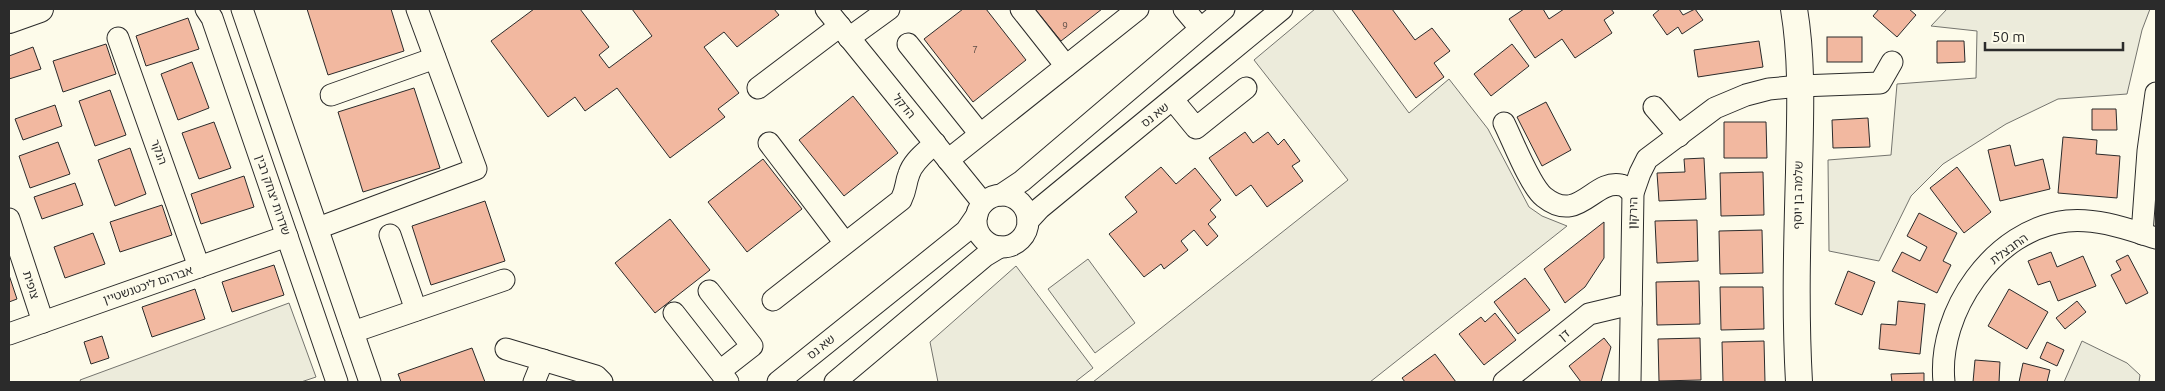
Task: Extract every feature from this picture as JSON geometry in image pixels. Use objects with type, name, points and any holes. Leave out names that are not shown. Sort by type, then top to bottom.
[{"type":"main road","points":[[9,20],[40,9]]},
{"type":"main road","name":"שלמה בן יוסף","points":[[1794,9],[1798,32],[1800,86],[1796,272],[1799,382]]},
{"type":"street","name":"שדרות יצחק רבין","points":[[206,9],[212,18],[337,382]]},
{"type":"street","points":[[242,9],[370,382]]},
{"type":"street","points":[[318,228],[476,169],[417,9]]},
{"type":"street","name":"הדקל","points":[[826,9],[948,160],[987,204]]},
{"type":"street","points":[[758,88],[844,32],[889,9]]},
{"type":"street","points":[[1021,9],[1066,66]]},
{"type":"street","points":[[948,160],[1138,9]]},
{"type":"street","points":[[1184,9],[1200,28]]},
{"type":"street","name":"שא נס","points":[[778,382],[966,231],[987,204],[1022,181],[1224,9]]},
{"type":"street","name":"שא נס","points":[[1028,220],[1040,208],[1282,9]]},
{"type":"street","name":"הנקר","points":[[118,38],[199,267]]},
{"type":"street","points":[[908,44],[980,134]]},
{"type":"street","points":[[331,95],[435,58]]},
{"type":"street","name":"הירקון","points":[[1630,382],[1633,193],[1647,159],[1715,108],[1746,95],[1769,89],[1800,86],[1880,83],[1892,62]]},
{"type":"street","points":[[1173,100],[1196,128],[1246,88]]},
{"type":"street","points":[[2149,236],[2148,151],[2156,93]]},
{"type":"street","points":[[1654,108],[1679,136]]},
{"type":"street","points":[[1504,123],[1535,186],[1544,197],[1560,205],[1578,205],[1610,184],[1622,184],[1633,193]]},
{"type":"street","points":[[769,143],[845,243]]},
{"type":"street","points":[[773,300],[901,200],[907,188],[909,173],[919,158],[935,143]]},
{"type":"street","points":[[837,381],[985,256],[1000,247],[1016,243],[1023,237],[1028,220],[1027,212],[1017,200],[1009,196],[987,204],[979,232],[984,239],[1000,247]]},
{"type":"street","name":"צופית","points":[[9,219],[43,322]]},
{"type":"street","name":"החבצלת","points":[[1944,382],[1944,356],[1947,334],[1956,311],[1968,287],[1984,268],[2006,249],[2025,236],[2066,221],[2108,224],[2149,236]]},
{"type":"street","name":"אברהם ליכטנשטיין","points":[[9,334],[287,236]]},
{"type":"street","points":[[390,236],[416,310]]},
{"type":"street","points":[[353,332],[504,280]]},
{"type":"street","points":[[674,314],[724,377],[752,346],[709,291]]},
{"type":"street","name":"דן","points":[[1504,382],[1589,314],[1631,304]]},
{"type":"street","points":[[506,349],[596,376],[602,382]]},
{"type":"street","points":[[534,382],[543,360]]},
{"type":"shaded area","points":[[1315,9],[1332,9],[1409,113],[1449,79],[1488,129],[1529,207],[1542,216],[1567,226],[1370,382],[1093,382],[1348,180],[1254,60]]},
{"type":"shaded area","points":[[1947,9],[2150,9],[2142,30],[2127,94],[2058,99],[2006,124],[1943,164],[1911,196],[1879,261],[1829,251],[1828,160],[1891,155],[1897,84],[1976,78],[1977,31],[1931,26]]},
{"type":"shaded area","points":[[1088,259],[1135,323],[1095,353],[1048,289]]},
{"type":"shaded area","points":[[1016,266],[1093,368],[1075,382],[938,382],[930,342]]},
{"type":"shaded area","points":[[289,303],[316,377],[301,382],[81,382],[80,380]]},
{"type":"shaded area","points":[[2082,341],[2127,363],[2140,375],[2139,382],[2064,382]]},
{"type":"building","points":[[307,9],[391,9],[404,51],[328,75]]},
{"type":"building","points":[[534,9],[580,9],[609,47],[599,55],[609,68],[652,36],[632,9],[774,9],[779,15],[737,47],[724,32],[704,47],[739,93],[718,109],[725,117],[670,158],[617,88],[585,111],[575,97],[548,117],[491,41]]},
{"type":"building","points":[[963,9],[986,9],[1026,60],[973,102],[924,39]]},
{"type":"building","points":[[1035,9],[1102,9],[1061,41]]},
{"type":"building","points":[[1353,9],[1392,9],[1415,40],[1432,28],[1450,51],[1434,63],[1444,77],[1416,98]]},
{"type":"building","points":[[1524,9],[1543,9],[1549,19],[1564,9],[1611,9],[1614,13],[1604,20],[1612,33],[1575,58],[1562,39],[1535,58],[1509,19]]},
{"type":"building","points":[[1660,9],[1679,9],[1683,15],[1695,9],[1703,20],[1682,34],[1678,27],[1667,35],[1653,15]]},
{"type":"building","points":[[1879,9],[1909,9],[1916,15],[1897,37],[1873,16]]},
{"type":"building","points":[[188,18],[199,49],[146,66],[136,36]]},
{"type":"building","points":[[1827,37],[1862,37],[1862,62],[1827,62]]},
{"type":"building","points":[[1759,41],[1763,67],[1698,77],[1694,50]]},
{"type":"building","points":[[1937,41],[1964,41],[1965,62],[1937,63]]},
{"type":"building","points":[[106,44],[116,74],[63,92],[53,61]]},
{"type":"building","points":[[1512,44],[1529,66],[1491,96],[1474,74]]},
{"type":"building","points":[[33,47],[41,69],[9,79],[9,56]]},
{"type":"building","points":[[192,62],[209,108],[178,120],[161,74]]},
{"type":"building","points":[[414,88],[440,168],[363,192],[338,112]]},
{"type":"building","points":[[110,90],[126,135],[95,146],[79,101]]},
{"type":"building","points":[[853,96],[898,153],[844,196],[799,140]]},
{"type":"building","points":[[1546,102],[1571,150],[1542,166],[1517,117]]},
{"type":"building","points":[[55,105],[62,126],[23,140],[15,119]]},
{"type":"building","points":[[2092,109],[2116,109],[2117,130],[2092,130]]},
{"type":"building","points":[[1868,118],[1870,147],[1833,148],[1832,120]]},
{"type":"building","points":[[214,122],[231,168],[199,179],[182,133]]},
{"type":"building","points":[[1724,122],[1766,122],[1767,158],[1724,158]]},
{"type":"building","points":[[1245,132],[1253,143],[1268,132],[1278,145],[1284,139],[1300,161],[1292,166],[1303,181],[1267,207],[1251,185],[1236,196],[1209,158]]},
{"type":"building","points":[[2063,137],[2097,140],[2096,154],[2120,156],[2117,198],[2058,193]]},
{"type":"building","points":[[58,142],[70,174],[30,188],[19,156]]},
{"type":"building","points":[[2010,145],[2015,166],[2043,159],[2050,189],[2000,201],[1988,150]]},
{"type":"building","points":[[130,148],[146,194],[115,206],[98,160]]},
{"type":"building","points":[[1704,158],[1706,199],[1659,201],[1657,173],[1685,172],[1684,159]]},
{"type":"building","points":[[763,159],[802,209],[747,252],[708,202]]},
{"type":"building","points":[[1161,167],[1176,184],[1195,168],[1221,200],[1210,210],[1216,217],[1208,224],[1218,236],[1207,246],[1194,230],[1181,241],[1188,250],[1164,269],[1161,264],[1144,277],[1109,234],[1137,212],[1125,197]]},
{"type":"building","points":[[1957,167],[1991,212],[1964,233],[1930,188]]},
{"type":"building","points":[[1763,172],[1764,215],[1721,216],[1720,173]]},
{"type":"building","points":[[244,176],[254,207],[201,224],[191,194]]},
{"type":"building","points":[[75,183],[83,205],[42,219],[34,197]]},
{"type":"building","points":[[485,201],[505,261],[431,285],[412,226]]},
{"type":"building","points":[[162,205],[172,235],[120,252],[110,222]]},
{"type":"building","points":[[1919,213],[1957,233],[1943,261],[1951,265],[1937,293],[1892,271],[1902,252],[1920,261],[1927,247],[1907,236]]},
{"type":"building","points":[[670,219],[710,270],[655,313],[615,263]]},
{"type":"building","points":[[1697,220],[1698,261],[1657,263],[1655,221]]},
{"type":"building","points":[[1604,222],[1604,258],[1585,287],[1565,303],[1544,269]]},
{"type":"building","points":[[1762,230],[1763,273],[1720,274],[1719,231]]},
{"type":"building","points":[[93,233],[105,264],[65,278],[54,247]]},
{"type":"building","points":[[2051,252],[2057,267],[2083,256],[2096,286],[2058,301],[2050,281],[2038,285],[2028,261]]},
{"type":"building","points":[[2128,255],[2148,293],[2126,304],[2111,275],[2121,270],[2116,261]]},
{"type":"building","points":[[274,265],[284,295],[232,312],[222,282]]},
{"type":"building","points":[[1848,271],[1875,282],[1862,315],[1835,304]]},
{"type":"building","points":[[9,275],[17,299],[9,302]]},
{"type":"building","points":[[1525,278],[1550,310],[1518,334],[1494,302]]},
{"type":"building","points":[[1699,281],[1700,324],[1657,325],[1656,282]]},
{"type":"building","points":[[1720,287],[1763,287],[1764,329],[1721,330]]},
{"type":"building","points":[[195,289],[205,319],[152,337],[142,307]]},
{"type":"building","points":[[2009,289],[2048,312],[2027,349],[1988,326]]},
{"type":"building","points":[[1898,301],[1925,304],[1920,354],[1879,349],[1881,324],[1896,325]]},
{"type":"building","points":[[2077,301],[2086,312],[2065,329],[2056,318]]},
{"type":"building","points":[[1495,313],[1516,340],[1484,365],[1459,334],[1481,317],[1485,322]]},
{"type":"building","points":[[102,336],[109,358],[91,364],[84,342]]},
{"type":"building","points":[[1604,338],[1611,347],[1601,382],[1581,382],[1569,366]]},
{"type":"building","points":[[1700,338],[1701,380],[1659,381],[1658,339]]},
{"type":"building","points":[[1764,341],[1765,382],[1723,382],[1722,342]]},
{"type":"building","points":[[2047,342],[2064,350],[2057,366],[2040,358]]},
{"type":"building","points":[[472,348],[485,382],[401,382],[398,374]]},
{"type":"building","points":[[1435,354],[1456,382],[1405,382],[1402,378]]},
{"type":"building","points":[[1975,360],[2000,362],[1999,382],[1973,382]]},
{"type":"building","points":[[2023,363],[2050,370],[2047,382],[2019,382]]},
{"type":"building","points":[[1924,373],[1924,382],[1892,382],[1891,374]]}]
